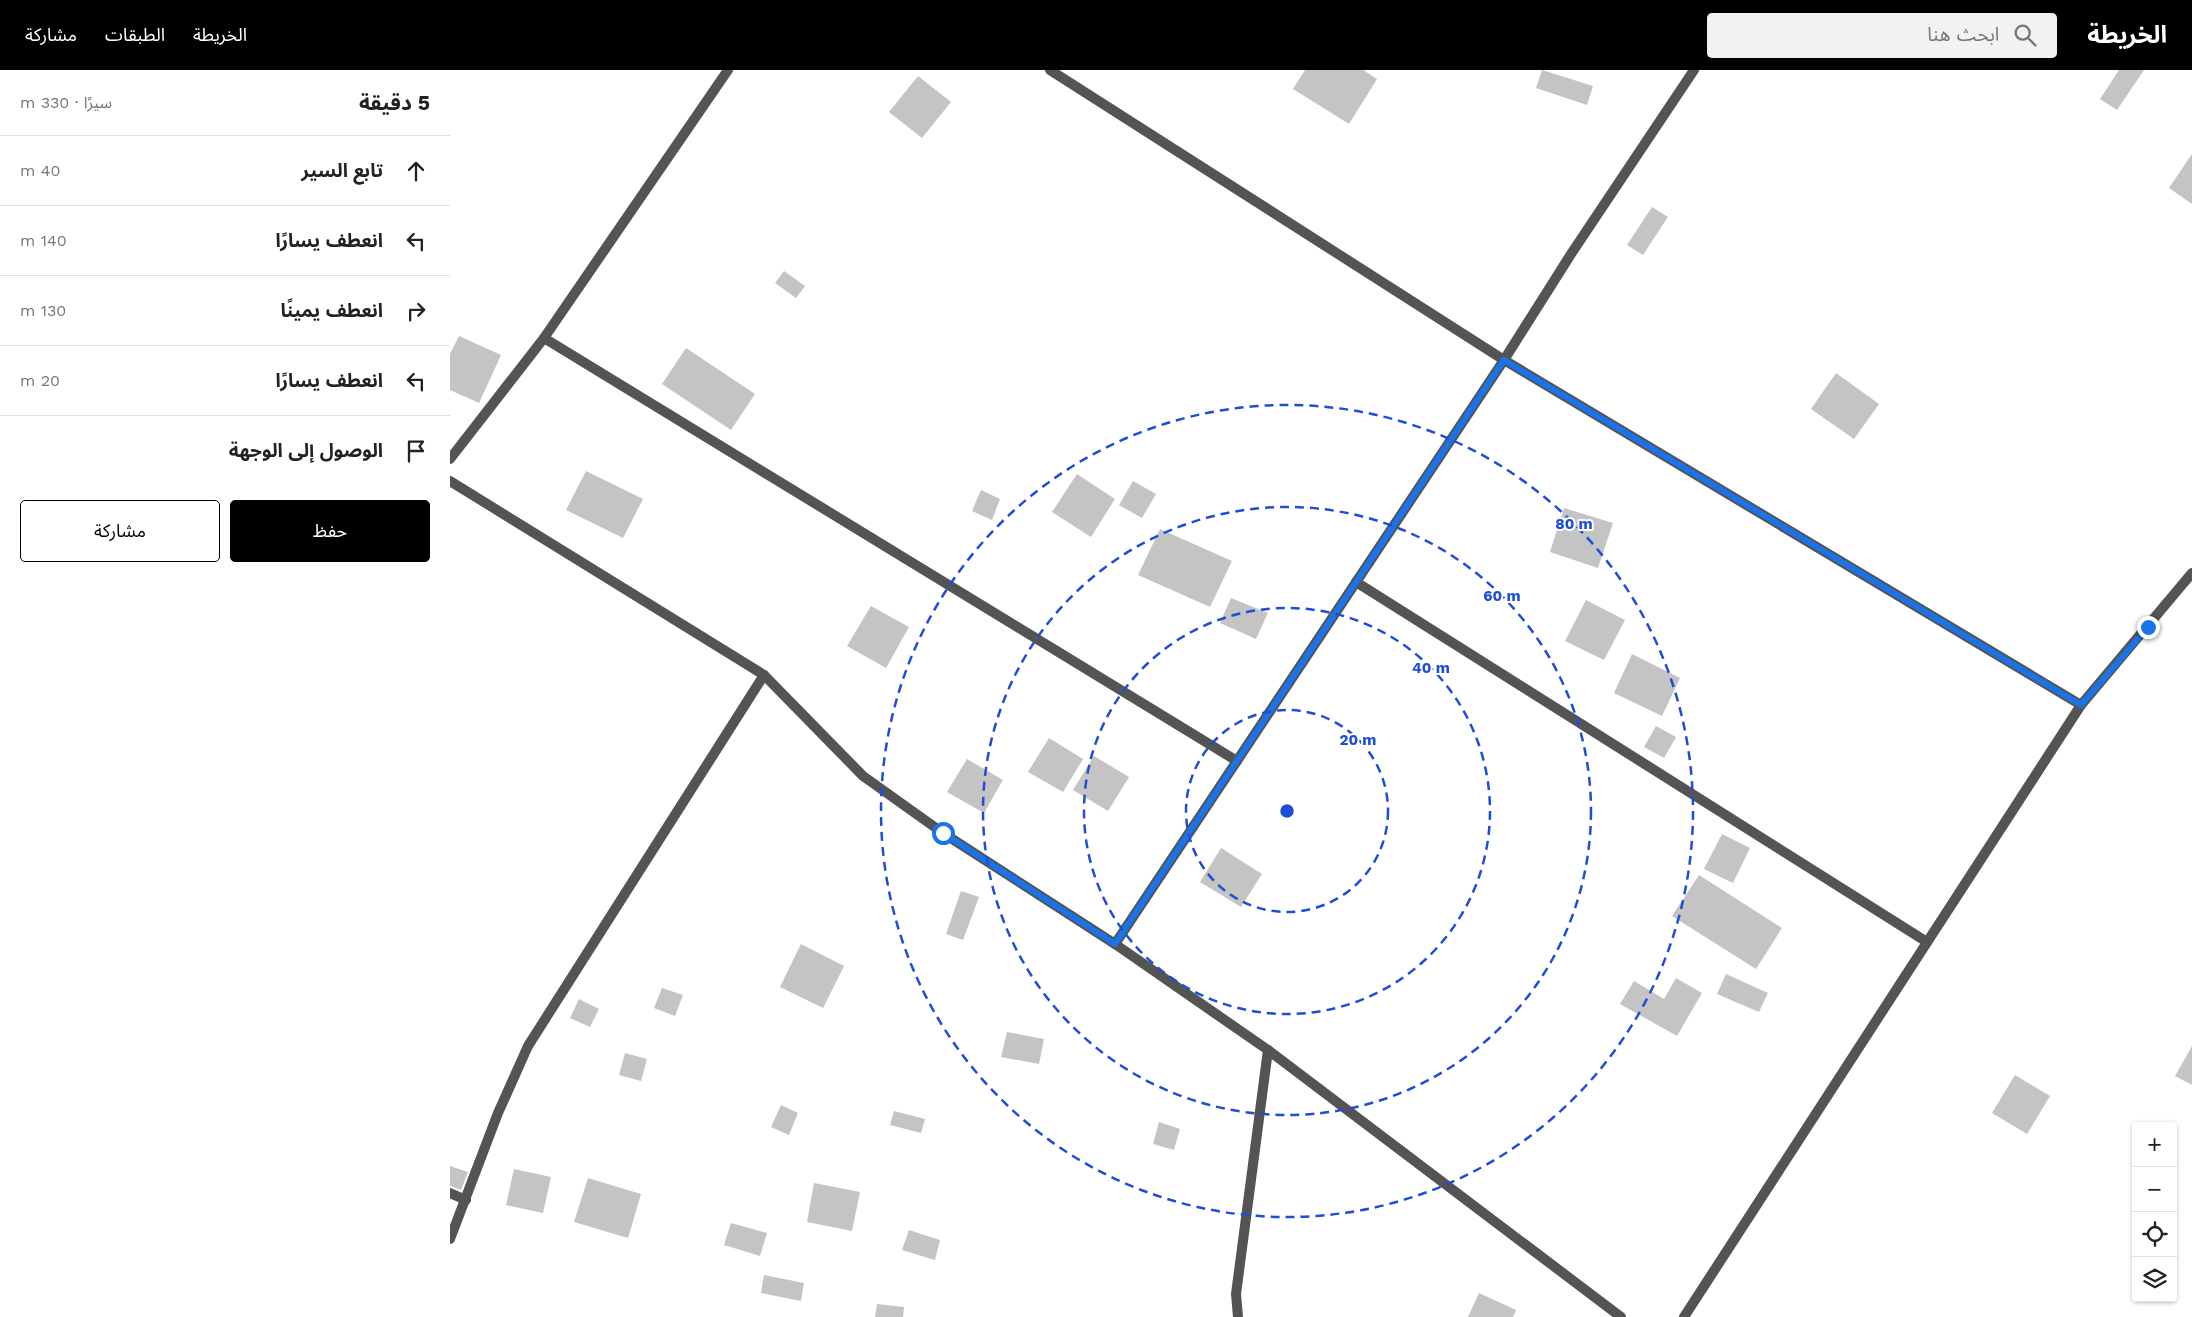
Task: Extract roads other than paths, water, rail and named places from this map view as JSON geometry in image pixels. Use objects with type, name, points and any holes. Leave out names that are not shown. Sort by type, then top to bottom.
[{"type":"street","points":[[450,459],[544,338],[728,70]]},
{"type":"street","points":[[1050,70],[1504,360],[2081,705]]},
{"type":"street","points":[[1115,944],[1504,360],[1571,254],[1694,70]]},
{"type":"street","points":[[544,338],[1237,761]]},
{"type":"street","points":[[450,480],[764,674],[864,776],[943,833],[1115,944],[1268,1050],[1621,1317]]},
{"type":"street","points":[[1684,1317],[2081,705],[2192,573]]},
{"type":"street","points":[[1356,582],[1927,942]]},
{"type":"street","points":[[450,1239],[498,1113],[528,1046],[764,674]]},
{"type":"street","points":[[1238,1317],[1236,1294],[1268,1050]]},
{"type":"street","points":[[450,1193],[466,1200]]}]
